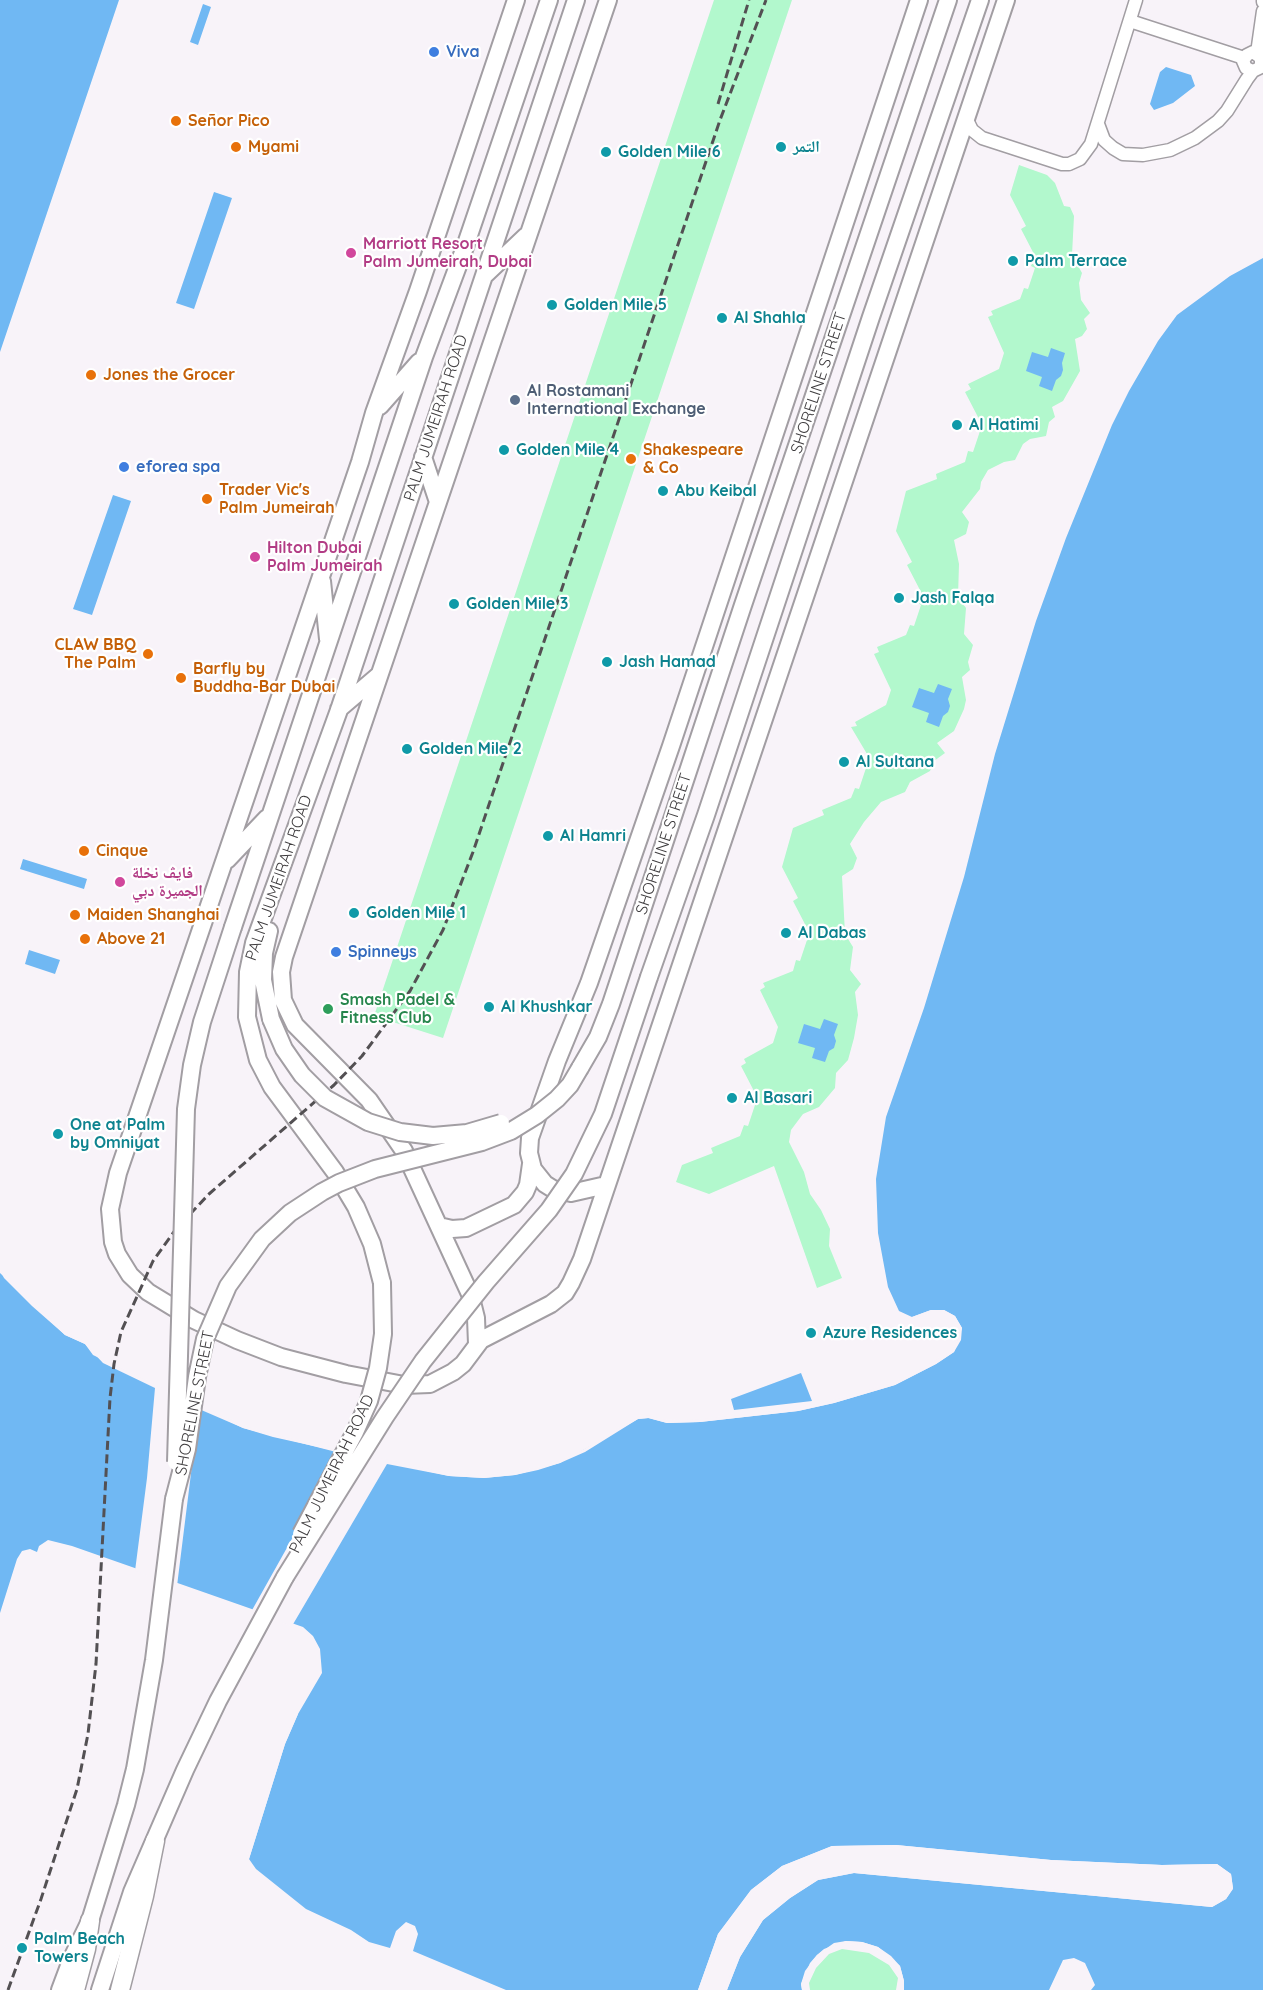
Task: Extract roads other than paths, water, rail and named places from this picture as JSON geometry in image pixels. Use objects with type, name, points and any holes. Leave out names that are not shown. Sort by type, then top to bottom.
[{"type":"main road","points":[[516,0],[118,1173],[110,1209],[111,1230],[117,1254],[130,1275],[138,1284],[194,1320],[259,1349],[327,1370],[404,1385],[430,1384],[453,1372],[463,1364],[485,1336],[551,1304],[565,1293],[582,1259],[1006,0]]},
{"type":"main road","name":"PALM JUMEIRAH ROAD","points":[[60,1990],[90,1921],[126,1805],[139,1751],[153,1669],[174,1499],[186,1109],[192,1065],[202,1022],[424,357],[465,247],[549,0]]},
{"type":"main road","name":"PALM JUMEIRAH ROAD","points":[[100,1990],[126,1910],[201,1736],[285,1577],[306,1523],[355,1432],[369,1401],[378,1368],[383,1334],[382,1283],[372,1244],[356,1207],[335,1172],[272,1087],[258,1060],[250,1032],[246,987],[250,957],[339,710],[576,0]]},
{"type":"main road","points":[[477,1344],[476,1318],[470,1294],[414,1169],[394,1133],[356,1085],[303,1035],[295,1024],[288,1012],[281,986],[284,957],[608,0]]},
{"type":"main road","points":[[439,1226],[452,1229],[466,1228],[514,1205],[528,1185],[529,1145],[532,1132],[557,1061],[589,983],[671,746],[919,0]]},
{"type":"main road","name":"SHORELINE STREET","points":[[174,1499],[186,1456],[197,1377],[205,1339],[228,1286],[262,1239],[290,1213],[339,1183],[375,1169],[475,1144],[511,1131],[537,1115],[556,1099],[580,1068],[605,1021],[948,0]]},
{"type":"main road","name":"SHORELINE STREET","points":[[285,1577],[385,1417],[423,1362],[479,1290],[549,1210],[574,1174],[603,1114],[980,0]]},
{"type":"main road","points":[[483,277],[530,233]]},
{"type":"main road","points":[[858,357],[896,326]]},
{"type":"main road","points":[[374,413],[424,357]]},
{"type":"main road","points":[[781,416],[794,459]]},
{"type":"main road","points":[[423,457],[438,502]]},
{"type":"main road","points":[[321,574],[328,645]]},
{"type":"main road","points":[[784,579],[796,623]]},
{"type":"main road","points":[[706,640],[743,605]]},
{"type":"main road","points":[[339,710],[380,674]]},
{"type":"main road","points":[[671,746],[681,792]]},
{"type":"main road","points":[[706,815],[740,790]]},
{"type":"main road","points":[[222,866],[272,813]]},
{"type":"main road","points":[[285,860],[283,886],[266,940],[263,960],[264,993],[271,1019],[284,1049],[302,1075],[325,1098],[368,1122],[392,1130],[416,1135],[459,1134],[500,1124],[529,1109],[580,1068]]},
{"type":"main road","points":[[530,1160],[533,1169],[545,1184],[562,1192],[581,1192],[606,1185]]},
{"type":"main road","points":[[120,1990],[155,1841]]},
{"type":"main road","points":[[75,1990],[87,1949],[90,1921]]},
{"type":"street","points":[[966,118],[972,130],[982,138],[1062,164],[1075,162],[1085,155],[1091,144],[1136,0]]},
{"type":"street","points":[[1098,124],[1101,135],[1108,144],[1123,154],[1143,155],[1170,150],[1196,138],[1218,121],[1259,63],[1263,11]]},
{"type":"street","points":[[1130,21],[1244,58],[1250,53],[1259,63]]},
{"type":"water","points":[[0,0],[119,0],[0,352]]},
{"type":"water","points":[[203,4],[211,7],[198,45],[190,42]]},
{"type":"water","points":[[1166,67],[1191,75],[1195,86],[1173,103],[1154,110],[1150,104],[1160,72]]},
{"type":"water","points":[[214,192],[232,198],[194,309],[176,303]]},
{"type":"water","points":[[1263,258],[1263,1990],[1091,1990],[1095,1985],[1085,1963],[1074,1958],[1063,1960],[1049,1990],[904,1990],[900,1966],[878,1947],[862,1942],[846,1941],[824,1949],[817,1955],[810,1963],[801,1984],[802,1990],[727,1990],[740,1957],[763,1920],[790,1898],[818,1880],[854,1873],[1212,1907],[1226,1899],[1233,1888],[1231,1874],[1217,1864],[1162,1865],[1051,1860],[896,1845],[832,1846],[782,1866],[751,1890],[718,1934],[698,1990],[506,1990],[413,1951],[418,1934],[415,1926],[406,1922],[396,1931],[390,1948],[369,1942],[351,1930],[306,1909],[256,1869],[249,1859],[285,1744],[298,1714],[322,1673],[320,1649],[313,1636],[303,1627],[72,1546],[48,1540],[39,1546],[37,1552],[30,1549],[22,1551],[17,1559],[0,1613],[0,1273],[65,1335],[85,1344],[93,1355],[243,1428],[273,1437],[449,1476],[484,1478],[538,1470],[560,1463],[638,1419],[648,1418],[667,1423],[700,1422],[798,1411],[834,1403],[895,1385],[954,1352],[962,1328],[955,1316],[944,1310],[931,1310],[912,1317],[899,1311],[888,1287],[878,1233],[876,1179],[886,1117],[924,1008],[964,877],[995,754],[1036,621],[1066,538],[1112,425],[1158,341],[1177,315],[1230,276]]},
{"type":"water","points":[[1051,348],[1065,353],[1061,376],[1056,380],[1052,391],[1039,386],[1042,377],[1026,371],[1032,352],[1048,357]]},
{"type":"water","points":[[113,495],[131,501],[92,615],[73,609]]},
{"type":"water","points":[[938,684],[952,689],[948,699],[950,706],[948,712],[943,716],[939,727],[926,722],[929,713],[912,707],[919,688],[934,693]]},
{"type":"water","points":[[23,859],[87,879],[84,889],[20,869]]},
{"type":"water","points":[[29,950],[60,960],[55,974],[25,964]]},
{"type":"water","points":[[824,1019],[838,1024],[834,1035],[836,1041],[834,1048],[829,1051],[825,1062],[812,1058],[815,1048],[798,1043],[804,1024],[820,1029]]},
{"type":"water","points":[[801,1373],[812,1401],[734,1410],[731,1399]]},
{"type":"railway","points":[[718,104],[749,0]]},
{"type":"railway","points":[[8,1990],[77,1789],[88,1734],[96,1664],[110,1398],[121,1332],[153,1261],[176,1229],[209,1194],[334,1085],[362,1056],[410,991],[443,930],[473,852],[720,120],[766,0]]},
{"type":"place","name":"Viva","points":[[434,52]]},
{"type":"place","name":"Señor Pico","points":[[176,121]]},
{"type":"place","name":"Myami","points":[[236,147]]},
{"type":"place","name":"التمر","points":[[781,147]]},
{"type":"place","name":"Golden Mile 6","points":[[606,152]]},
{"type":"place","name":"Marriott Resort Palm Jumeirah, Dubai","points":[[351,253]]},
{"type":"place","name":"Palm Terrace","points":[[1013,261]]},
{"type":"place","name":"Golden Mile 5","points":[[552,305]]},
{"type":"place","name":"Al Shahla","points":[[722,318]]},
{"type":"place","name":"Jones the Grocer","points":[[91,375]]},
{"type":"place","name":"Al Rostamani International Exchange","points":[[515,400]]},
{"type":"place","name":"Al Hatimi","points":[[957,425]]},
{"type":"place","name":"Golden Mile 4","points":[[504,450]]},
{"type":"place","name":"Shakespeare & Co","points":[[631,459]]},
{"type":"place","name":"eforea spa","points":[[124,467]]},
{"type":"place","name":"Abu Keibal","points":[[663,491]]},
{"type":"place","name":"Trader Vic's Palm Jumeirah","points":[[207,499]]},
{"type":"place","name":"Hilton Dubai Palm Jumeirah","points":[[255,557]]},
{"type":"place","name":"Jash Falqa","points":[[899,598]]},
{"type":"place","name":"Golden Mile 3","points":[[454,604]]},
{"type":"place","name":"CLAW BBQ The Palm","points":[[148,654]]},
{"type":"place","name":"Jash Hamad","points":[[607,662]]},
{"type":"place","name":"Barfly by Buddha-Bar Dubai","points":[[181,678]]},
{"type":"place","name":"Golden Mile 2","points":[[407,749]]},
{"type":"place","name":"Al Sultana","points":[[844,762]]},
{"type":"place","name":"Al Hamri","points":[[548,836]]},
{"type":"place","name":"Cinque","points":[[84,851]]},
{"type":"place","name":"فايڤ نخلة الجميرة دبي","points":[[120,882]]},
{"type":"place","name":"Golden Mile 1","points":[[354,913]]},
{"type":"place","name":"Maiden Shanghai","points":[[75,915]]},
{"type":"place","name":"Al Dabas","points":[[786,933]]},
{"type":"place","name":"Above 21","points":[[85,939]]},
{"type":"place","name":"Spinneys","points":[[336,952]]},
{"type":"place","name":"Al Khushkar","points":[[489,1007]]},
{"type":"place","name":"Smash Padel & Fitness Club","points":[[328,1009]]},
{"type":"place","name":"Al Basari","points":[[732,1098]]},
{"type":"place","name":"One at Palm by Omniyat","points":[[58,1134]]},
{"type":"place","name":"Azure Residences","points":[[811,1333]]},
{"type":"place","name":"Palm Beach Towers","points":[[22,1948]]}]
